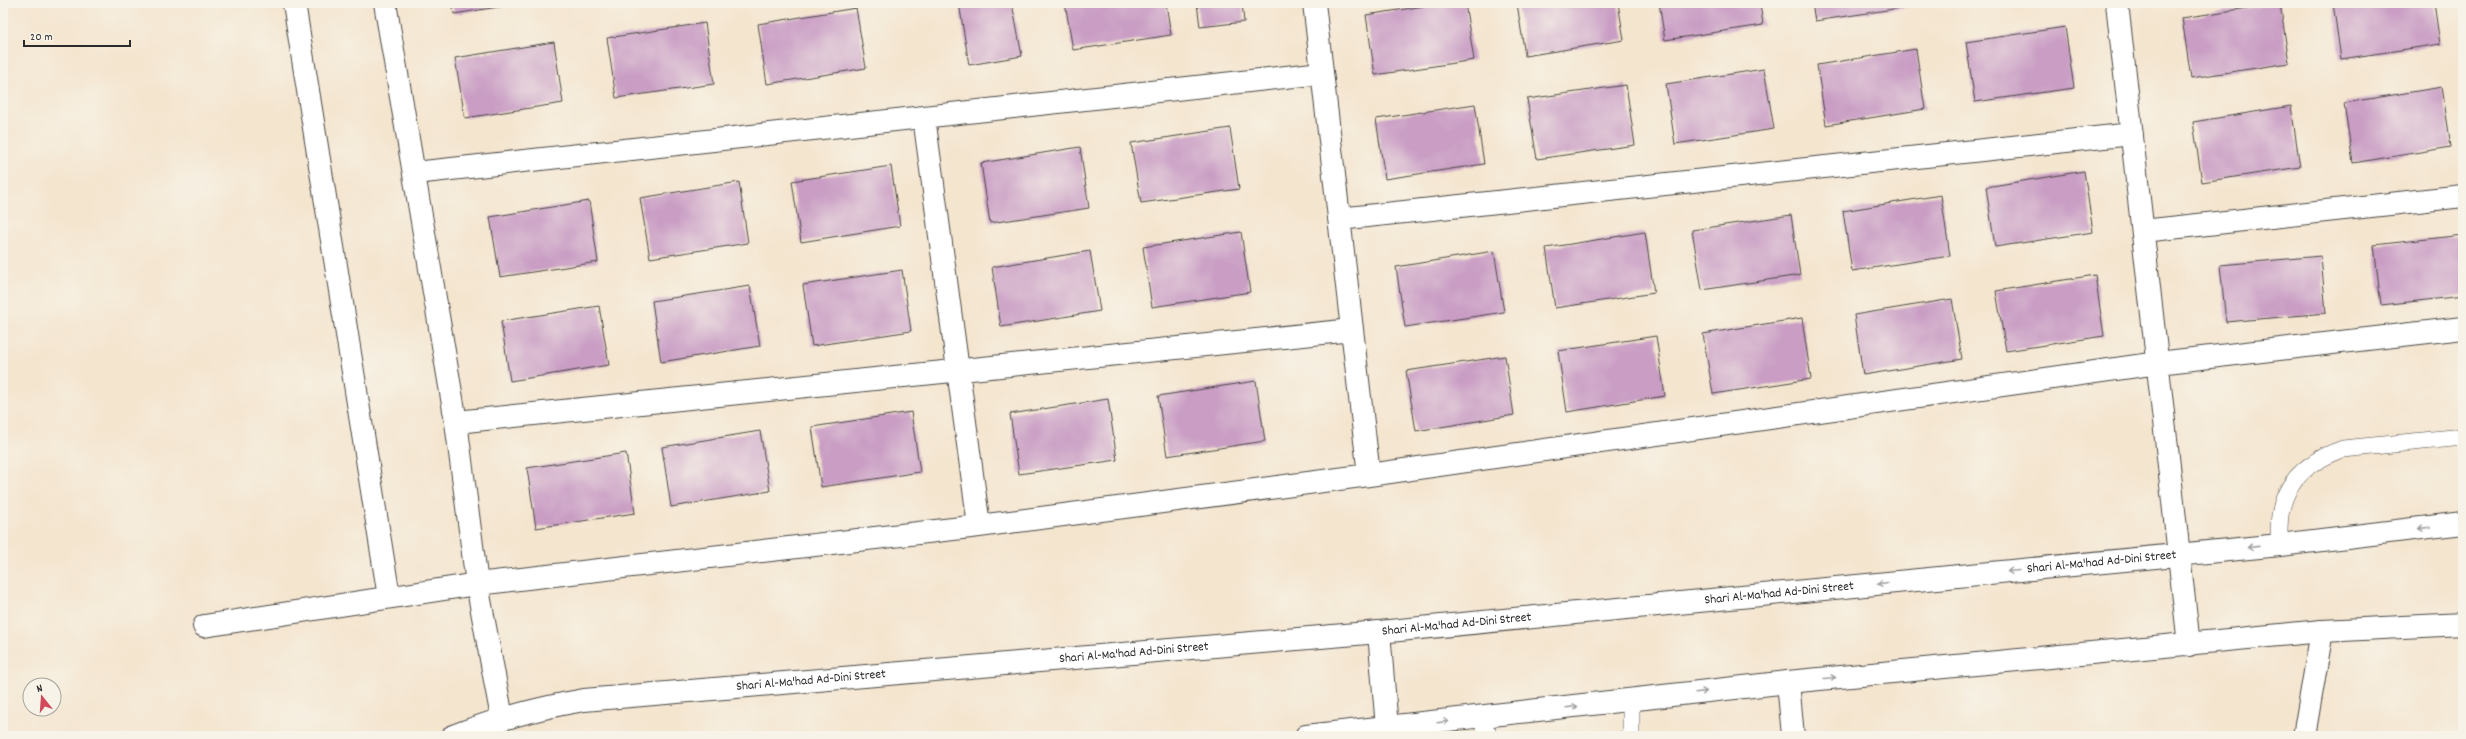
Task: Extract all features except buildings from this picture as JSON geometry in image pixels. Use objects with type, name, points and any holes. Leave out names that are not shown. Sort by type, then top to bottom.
[{"type":"street","points":[[294,3],[389,597]]},
{"type":"street","points":[[385,3],[456,422],[477,584],[502,718]]},
{"type":"street","points":[[1314,3],[1369,475]]},
{"type":"street","points":[[2117,3],[2189,645]]},
{"type":"street","points":[[415,173],[1322,73]]},
{"type":"street","points":[[924,117],[979,526]]},
{"type":"street","points":[[1339,219],[2132,134]]},
{"type":"street","points":[[2143,231],[2463,196]]},
{"type":"street","points":[[204,626],[477,584],[979,526],[1369,475],[2158,363],[2463,328]]},
{"type":"street","points":[[456,422],[1352,330]]},
{"type":"street","name":"Shari Al-Ma'had Ad-Dini Street","points":[[453,736],[502,718],[535,709],[584,700],[1379,632],[2280,545],[2463,523]]},
{"type":"street","points":[[1306,736],[1387,728],[1484,727],[1631,700],[1788,682],[2189,645],[2322,631],[2463,624]]},
{"type":"street","points":[[2304,736],[2322,631]]},
{"type":"street","points":[[1379,632],[1387,728]]},
{"type":"street","points":[[1788,682],[1793,736]]},
{"type":"lane","points":[[2280,545],[2278,528],[2280,510],[2286,493],[2308,465],[2325,455],[2343,449],[2463,438]]},
{"type":"lane","points":[[1631,700],[1631,736]]}]
